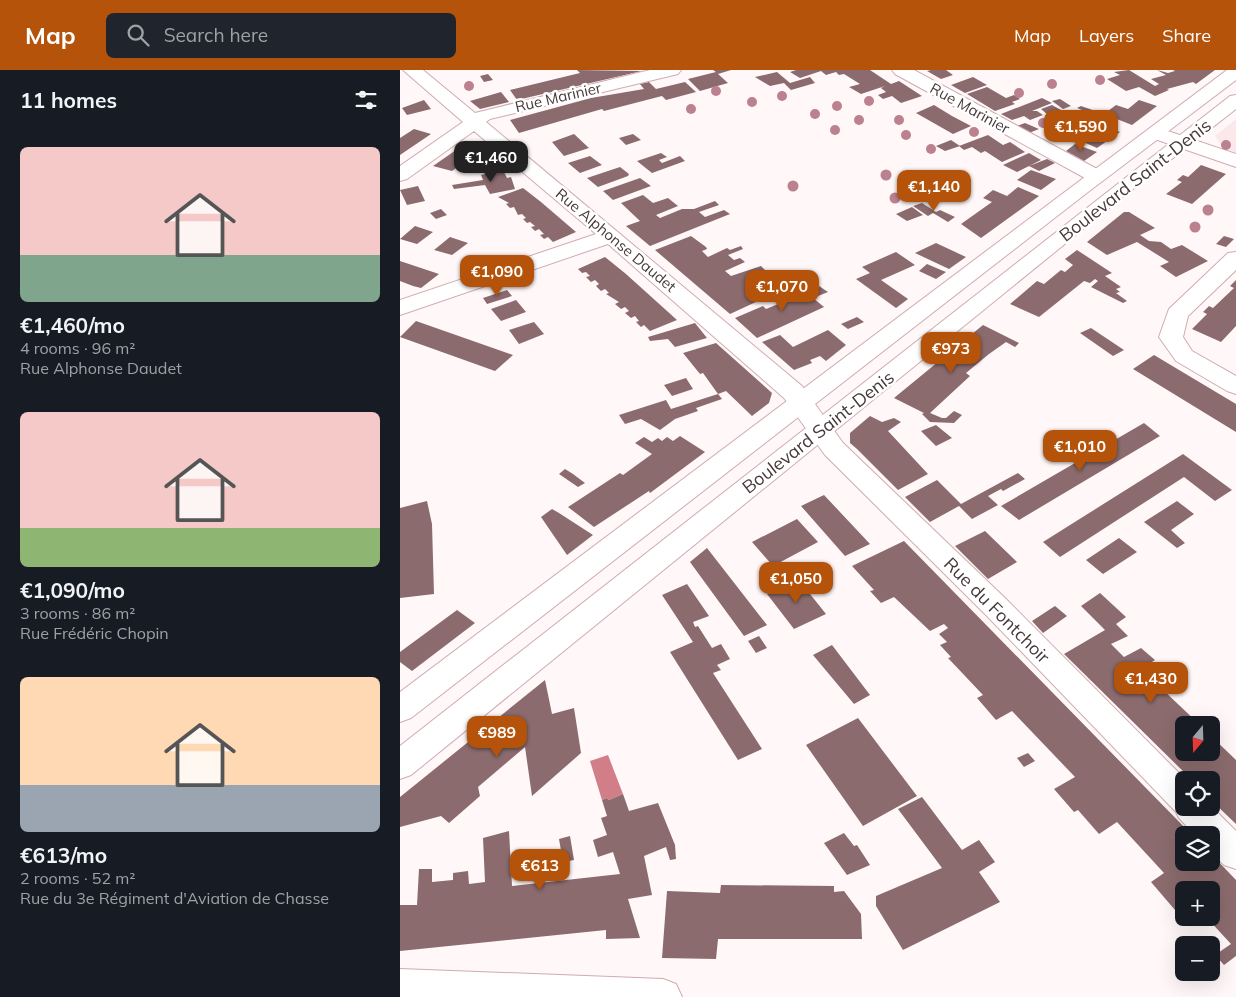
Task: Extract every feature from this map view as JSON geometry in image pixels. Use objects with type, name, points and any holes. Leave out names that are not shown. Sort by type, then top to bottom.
[{"type":"street","name":"Rue Alphonse Daudet","points":[[412,70],[611,236],[793,392],[811,418]]},
{"type":"street","name":"Rue Marinier","points":[[400,175],[484,115],[672,70]]},
{"type":"street","name":"Rue Marinier","points":[[901,70],[1092,174]]},
{"type":"street","name":"Boulevard Saint-Denis","points":[[400,765],[811,418],[1156,133],[1236,72]]},
{"type":"street","name":"Boulevard Saint-Denis","points":[[400,709],[811,418],[1236,100]]},
{"type":"street","points":[[1156,133],[1236,161]]},
{"type":"street","points":[[400,308],[611,236]]},
{"type":"street","points":[[1236,258],[1177,314],[1171,337],[1184,356],[1236,386]]},
{"type":"street","name":"Rue du Fontchoir","points":[[811,418],[834,449],[996,607],[1175,791]]},
{"type":"street","points":[[1199,816],[1236,854]]},
{"type":"street","points":[[400,988],[663,997]]},
{"type":"shaded area","points":[[1236,119],[1236,153],[1223,148],[1215,136]]},
{"type":"shaded area","points":[[608,755],[623,794],[609,800],[607,798],[602,800],[590,761]]},
{"type":"building","points":[[577,70],[642,71],[517,100],[510,90],[580,73]]},
{"type":"building","points":[[713,70],[731,70],[718,74],[728,83],[700,91],[688,79],[716,72]]},
{"type":"building","points":[[796,70],[870,70],[891,84],[899,81],[922,96],[901,103],[892,96],[883,99],[878,95],[886,92],[881,88],[885,86],[861,94],[849,87],[860,84],[844,74],[839,75],[836,72],[826,75],[821,71],[800,78],[790,72]]},
{"type":"building","points":[[946,70],[953,75],[941,79],[927,71]]},
{"type":"building","points":[[1129,70],[1155,86],[1159,84],[1151,79],[1166,75],[1157,70],[1168,73],[1175,71],[1173,70],[1215,70],[1196,84],[1193,82],[1167,89],[1169,90],[1155,96],[1139,87],[1126,91],[1107,79],[1120,75],[1114,72]]},
{"type":"building","points":[[777,72],[790,83],[810,77],[815,83],[791,90],[784,83],[770,86],[755,77]]},
{"type":"building","points":[[488,74],[493,80],[484,82],[480,76]]},
{"type":"building","points":[[973,77],[987,85],[965,93],[951,85]]},
{"type":"building","points":[[649,82],[656,89],[685,82],[696,92],[666,100],[662,96],[604,111],[602,109],[519,133],[510,120],[591,98],[644,89],[640,84]]},
{"type":"building","points":[[987,87],[1006,98],[1014,95],[1020,99],[1012,102],[1015,104],[995,111],[967,94]]},
{"type":"building","points":[[501,92],[509,102],[480,109],[470,101]]},
{"type":"building","points":[[1042,98],[1052,103],[1032,111],[1037,111],[1043,115],[1030,120],[1024,116],[1012,120],[1001,114]]},
{"type":"building","points":[[1060,99],[1071,106],[1063,109],[1052,101]]},
{"type":"building","points":[[424,100],[431,109],[407,115],[402,108]]},
{"type":"building","points":[[1139,100],[1157,106],[1132,125],[1104,114],[1116,105],[1128,109]]},
{"type":"building","points":[[934,105],[971,126],[953,134],[916,113]]},
{"type":"building","points":[[1052,105],[1061,110],[1054,113],[1080,123],[1075,125],[1048,115],[1041,109]]},
{"type":"building","points":[[1081,106],[1101,113],[1097,116],[1077,108]]},
{"type":"building","points":[[1025,123],[1039,129],[1029,133],[1017,126]]},
{"type":"building","points":[[1097,123],[1120,132],[1097,148],[1070,136],[1079,130],[1074,128],[1077,126],[1088,130]]},
{"type":"building","points":[[414,129],[431,134],[400,155],[400,138]]},
{"type":"building","points":[[1052,129],[1066,134],[1060,138],[1046,132]]},
{"type":"building","points":[[574,134],[589,148],[564,156],[552,142]]},
{"type":"building","points":[[633,134],[641,140],[626,145],[619,138]]},
{"type":"building","points":[[988,135],[1003,145],[1010,142],[1025,152],[1002,162],[985,151],[981,153],[972,147],[964,150],[959,146]]},
{"type":"building","points":[[951,140],[960,146],[945,151],[936,146]]},
{"type":"building","points":[[1075,144],[1097,152],[1084,161],[1066,151]]},
{"type":"building","points":[[456,150],[474,155],[452,171],[433,166]]},
{"type":"building","points":[[661,153],[667,157],[659,160],[662,163],[680,156],[685,161],[652,173],[637,161]]},
{"type":"building","points":[[1029,153],[1041,160],[1017,172],[1003,165]]},
{"type":"building","points":[[590,156],[602,165],[580,173],[568,163]]},
{"type":"building","points":[[1047,159],[1055,163],[1039,171],[1029,166]]},
{"type":"building","points":[[1201,165],[1226,174],[1192,204],[1166,194],[1182,182],[1177,180],[1183,175],[1188,177]]},
{"type":"building","points":[[620,167],[629,174],[628,176],[598,187],[587,178]]},
{"type":"building","points":[[503,170],[507,178],[511,177],[515,189],[490,194],[485,185],[454,189],[452,185],[483,180],[481,175]]},
{"type":"building","points":[[1031,170],[1056,179],[1041,190],[1017,180]]},
{"type":"building","points":[[640,178],[651,186],[613,200],[603,191]]},
{"type":"building","points":[[418,186],[425,201],[407,205],[400,190]]},
{"type":"building","points":[[1018,187],[1039,196],[981,238],[961,224],[992,202],[983,198],[993,190],[1007,196]]},
{"type":"building","points":[[523,188],[576,232],[553,242],[548,237],[544,239],[540,235],[544,234],[539,229],[535,231],[531,227],[535,226],[530,222],[527,223],[523,219],[526,218],[522,214],[518,215],[514,207],[510,208],[506,204],[509,203],[498,197]]},
{"type":"building","points":[[643,195],[653,203],[668,198],[678,206],[656,215],[660,218],[682,209],[694,209],[715,201],[719,205],[699,212],[705,217],[724,210],[730,214],[650,246],[626,226],[640,221],[621,203]]},
{"type":"building","points":[[922,203],[936,212],[940,210],[955,217],[948,222],[933,213],[928,216],[913,206]]},
{"type":"building","points":[[912,207],[923,215],[907,221],[896,214]]},
{"type":"building","points":[[441,209],[447,215],[436,219],[430,213]]},
{"type":"building","points":[[1124,212],[1129,212],[1155,228],[1140,235],[1149,241],[1161,242],[1171,249],[1182,245],[1208,261],[1176,277],[1160,266],[1169,262],[1137,242],[1107,255],[1087,242]]},
{"type":"building","points":[[415,226],[433,232],[417,244],[400,239]]},
{"type":"building","points":[[691,236],[706,247],[707,249],[702,251],[708,257],[727,248],[730,250],[741,246],[743,249],[728,255],[734,260],[740,258],[745,262],[725,271],[731,276],[761,266],[776,281],[791,275],[799,282],[730,314],[655,250]]},
{"type":"building","points":[[1224,236],[1234,239],[1226,247],[1216,244]]},
{"type":"building","points":[[450,237],[468,243],[452,255],[434,250]]},
{"type":"building","points":[[936,243],[966,257],[949,269],[915,253]]},
{"type":"building","points":[[1077,250],[1112,273],[1105,276],[1121,287],[1116,289],[1120,292],[1116,293],[1127,301],[1123,303],[1091,287],[1098,281],[1095,279],[1090,283],[1084,281],[1039,317],[1010,304],[1037,281],[1044,284],[1061,270],[1065,272],[1073,265],[1065,259]]},
{"type":"building","points":[[896,252],[915,265],[881,280],[908,299],[896,308],[856,279],[870,273],[862,267]]},
{"type":"building","points":[[605,257],[677,320],[650,331],[644,325],[641,327],[636,322],[639,321],[635,316],[631,318],[625,313],[629,311],[625,307],[621,309],[615,304],[619,302],[606,294],[609,293],[605,289],[601,291],[596,286],[599,284],[595,280],[591,282],[586,277],[590,276],[586,272],[582,273],[578,269]]},
{"type":"building","points":[[400,261],[439,274],[421,288],[413,286],[400,281]]},
{"type":"building","points":[[927,264],[946,272],[936,279],[919,271]]},
{"type":"building","points":[[1236,280],[1236,326],[1221,342],[1192,329],[1207,314],[1203,312],[1209,306],[1213,308],[1234,288],[1230,286]]},
{"type":"building","points":[[816,284],[828,292],[813,298],[824,307],[757,338],[735,318],[763,306],[766,309],[778,304],[775,301]]},
{"type":"building","points":[[507,290],[512,296],[487,304],[483,298]]},
{"type":"building","points":[[516,300],[526,312],[501,321],[491,309]]},
{"type":"building","points":[[857,317],[864,322],[848,329],[841,324]]},
{"type":"building","points":[[416,321],[513,355],[495,371],[400,337]]},
{"type":"building","points":[[534,322],[544,334],[519,344],[509,330]]},
{"type":"building","points":[[695,323],[707,338],[675,347],[668,339],[650,341],[648,337]]},
{"type":"building","points":[[983,325],[1019,343],[1015,347],[1006,342],[989,354],[966,373],[970,376],[930,413],[942,418],[946,418],[954,411],[962,415],[954,423],[930,422],[922,414],[924,413],[894,398]]},
{"type":"building","points":[[1091,328],[1124,350],[1113,356],[1080,333]]},
{"type":"building","points":[[828,330],[846,345],[826,361],[820,356],[810,360],[812,363],[794,370],[762,342],[780,335],[793,347]]},
{"type":"building","points":[[716,343],[772,393],[769,403],[752,416],[726,391],[718,394],[703,373],[700,374],[683,353]]},
{"type":"building","points":[[1154,355],[1236,404],[1236,432],[1133,369]]},
{"type":"building","points":[[686,378],[693,389],[672,396],[664,385]]},
{"type":"building","points":[[718,394],[722,399],[696,408],[698,411],[675,419],[660,430],[641,419],[625,424],[619,415],[666,400],[671,409]]},
{"type":"building","points":[[870,416],[882,422],[894,418],[901,422],[888,431],[928,474],[898,490],[850,443],[850,433]]},
{"type":"building","points":[[1144,423],[1160,436],[1019,520],[1001,506]]},
{"type":"building","points":[[936,425],[952,438],[936,446],[921,431]]},
{"type":"building","points":[[680,436],[705,452],[650,493],[649,491],[594,527],[568,507],[620,473],[623,475],[652,454],[635,443],[644,437],[652,442],[658,438],[662,441],[667,437],[673,441]]},
{"type":"building","points":[[1183,454],[1232,490],[1215,501],[1184,477],[1060,557],[1043,542]]},
{"type":"building","points":[[565,469],[585,483],[578,487],[559,474]]},
{"type":"building","points":[[1018,473],[1025,479],[1003,491],[1001,489],[988,496],[998,505],[972,519],[959,506],[930,522],[905,497],[937,480],[961,504]]},
{"type":"building","points":[[824,495],[870,544],[845,556],[801,506]]},
{"type":"building","points":[[427,501],[432,524],[434,594],[400,598],[400,508]]},
{"type":"building","points":[[1177,501],[1194,514],[1171,530],[1185,543],[1177,548],[1144,522]]},
{"type":"building","points":[[552,509],[593,535],[567,555],[541,517]]},
{"type":"building","points":[[797,519],[818,542],[773,566],[752,542]]},
{"type":"building","points":[[985,531],[1017,562],[988,579],[955,546]]},
{"type":"building","points":[[1119,538],[1137,552],[1103,574],[1086,560]]},
{"type":"building","points":[[904,541],[1183,826],[1175,826],[1175,871],[1220,871],[1220,863],[1236,880],[1236,956],[1224,965],[1220,961],[1220,952],[1231,944],[1214,926],[1220,926],[1220,881],[1175,881],[1175,910],[1151,882],[1164,873],[1117,822],[1099,834],[1078,810],[1074,812],[1054,789],[1075,777],[1012,711],[996,720],[977,698],[983,695],[948,658],[951,657],[940,645],[947,642],[939,634],[948,628],[944,624],[930,631],[894,597],[881,603],[870,591],[874,590],[852,566]]},
{"type":"building","points":[[707,548],[767,625],[744,636],[690,562]]},
{"type":"building","points":[[798,579],[826,614],[794,629],[767,594]]},
{"type":"building","points":[[687,584],[709,616],[693,622],[695,627],[698,626],[712,648],[721,644],[730,659],[717,665],[721,670],[713,673],[762,749],[738,760],[670,652],[693,642],[662,595]]},
{"type":"building","points":[[1100,593],[1126,617],[1116,624],[1128,636],[1111,644],[1124,657],[1141,648],[1155,660],[1141,669],[1191,716],[1175,716],[1175,761],[1220,761],[1220,745],[1236,760],[1236,824],[1220,809],[1220,771],[1183,771],[1064,654],[1105,630],[1081,606]]},
{"type":"building","points":[[1055,606],[1067,616],[1043,633],[1032,621]]},
{"type":"building","points":[[457,610],[475,623],[412,671],[400,662],[400,652]]},
{"type":"building","points":[[759,636],[767,648],[756,653],[748,641]]},
{"type":"building","points":[[832,645],[870,695],[854,704],[813,655]]},
{"type":"building","points":[[545,680],[552,714],[574,708],[581,753],[532,796],[525,747],[478,787],[480,796],[449,823],[441,816],[400,827],[400,797]]},
{"type":"building","points":[[858,718],[917,796],[863,826],[806,745]]},
{"type":"building","points":[[1028,753],[1035,761],[1024,767],[1017,758]]},
{"type":"building","points":[[623,794],[629,811],[658,803],[675,845],[676,859],[670,860],[666,847],[644,856],[652,895],[628,899],[640,938],[606,939],[606,930],[400,951],[400,905],[417,905],[419,869],[432,869],[432,882],[453,880],[453,873],[468,871],[469,884],[485,882],[483,838],[509,831],[512,886],[620,874],[613,852],[598,857],[593,840],[607,835],[601,818],[607,816],[602,800],[607,798],[609,800]]},
{"type":"building","points":[[922,797],[962,850],[979,840],[995,862],[979,872],[1000,902],[903,950],[876,906],[876,896],[942,868],[898,809]]},
{"type":"building","points":[[844,833],[854,846],[857,845],[870,865],[847,875],[824,843]]},
{"type":"building","points":[[570,836],[574,860],[563,862],[559,839]]},
{"type":"building","points":[[721,885],[834,886],[834,892],[844,891],[861,914],[862,939],[718,939],[716,959],[662,958],[667,891],[720,893]]}]
